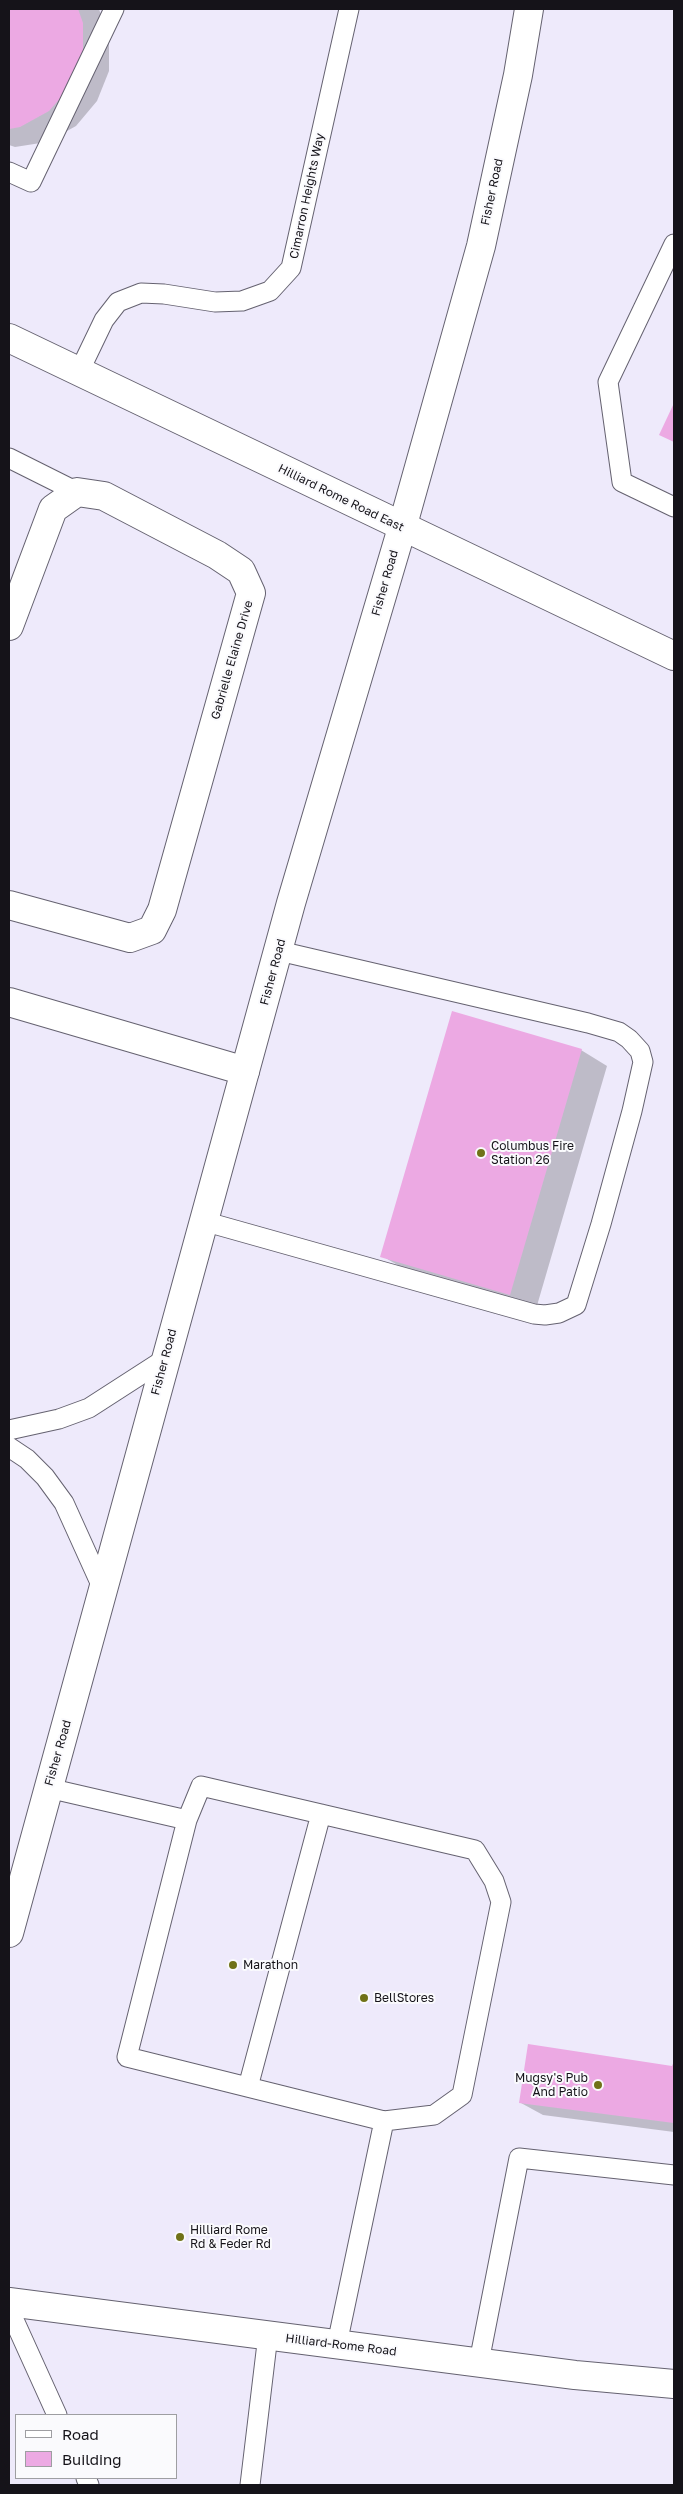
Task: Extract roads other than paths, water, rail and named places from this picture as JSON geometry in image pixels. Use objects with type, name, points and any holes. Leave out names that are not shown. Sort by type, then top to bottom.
[{"type":"main road","name":"Fisher Road","points":[[9,1933],[245,1070],[402,528],[480,246],[518,75],[529,9]]},
{"type":"main road","name":"Hilliard Rome Road East","points":[[9,338],[402,528],[674,656]]},
{"type":"main road","points":[[9,626],[53,509],[77,492]]},
{"type":"main road","name":"Gabrielle Elaine Drive","points":[[9,905],[130,938],[152,930],[162,910],[251,593],[241,571],[217,555],[104,496],[77,492]]},
{"type":"main road","points":[[9,1002],[245,1070]]},
{"type":"main road","name":"Hilliard-Rome Road","points":[[9,2302],[575,2375],[674,2384]]},
{"type":"lane","points":[[9,172],[31,182],[114,9]]},
{"type":"lane","name":"Cimarron Heights Way","points":[[79,372],[104,320],[118,302],[141,292],[214,302],[242,301],[270,291],[291,268],[349,9]]},
{"type":"lane","points":[[674,244],[608,382],[622,482],[674,507]]},
{"type":"lane","points":[[9,458],[77,492]]},
{"type":"lane","points":[[203,1221],[534,1314],[546,1315],[559,1313],[576,1305],[601,1224],[632,1111],[643,1062],[640,1051],[629,1039],[618,1032],[588,1023],[279,950]]},
{"type":"lane","points":[[9,1430],[59,1419],[89,1408],[165,1360]]},
{"type":"lane","points":[[9,1447],[46,1477],[64,1503],[102,1588]]},
{"type":"lane","points":[[201,1786],[321,1814],[475,1850],[494,1881],[501,1902],[462,2095],[434,2115],[384,2121],[127,2057],[187,1820],[201,1786]]},
{"type":"lane","points":[[48,1788],[187,1820]]},
{"type":"lane","points":[[248,2087],[321,1814]]},
{"type":"lane","points":[[337,2344],[384,2121]]},
{"type":"lane","points":[[479,2362],[519,2158],[674,2175]]},
{"type":"lane","points":[[9,2309],[57,2414]]},
{"type":"lane","points":[[250,2485],[268,2336]]},
{"type":"place","name":"Columbus Fire Station 26","points":[[481,1153]]},
{"type":"place","name":"Marathon","points":[[233,1965]]},
{"type":"place","name":"BellStores","points":[[364,1998]]},
{"type":"place","name":"Mugsy's Pub And Patio","points":[[598,2085]]},
{"type":"place","name":"Hilliard Rome Rd & Feder Rd","points":[[180,2237]]}]
